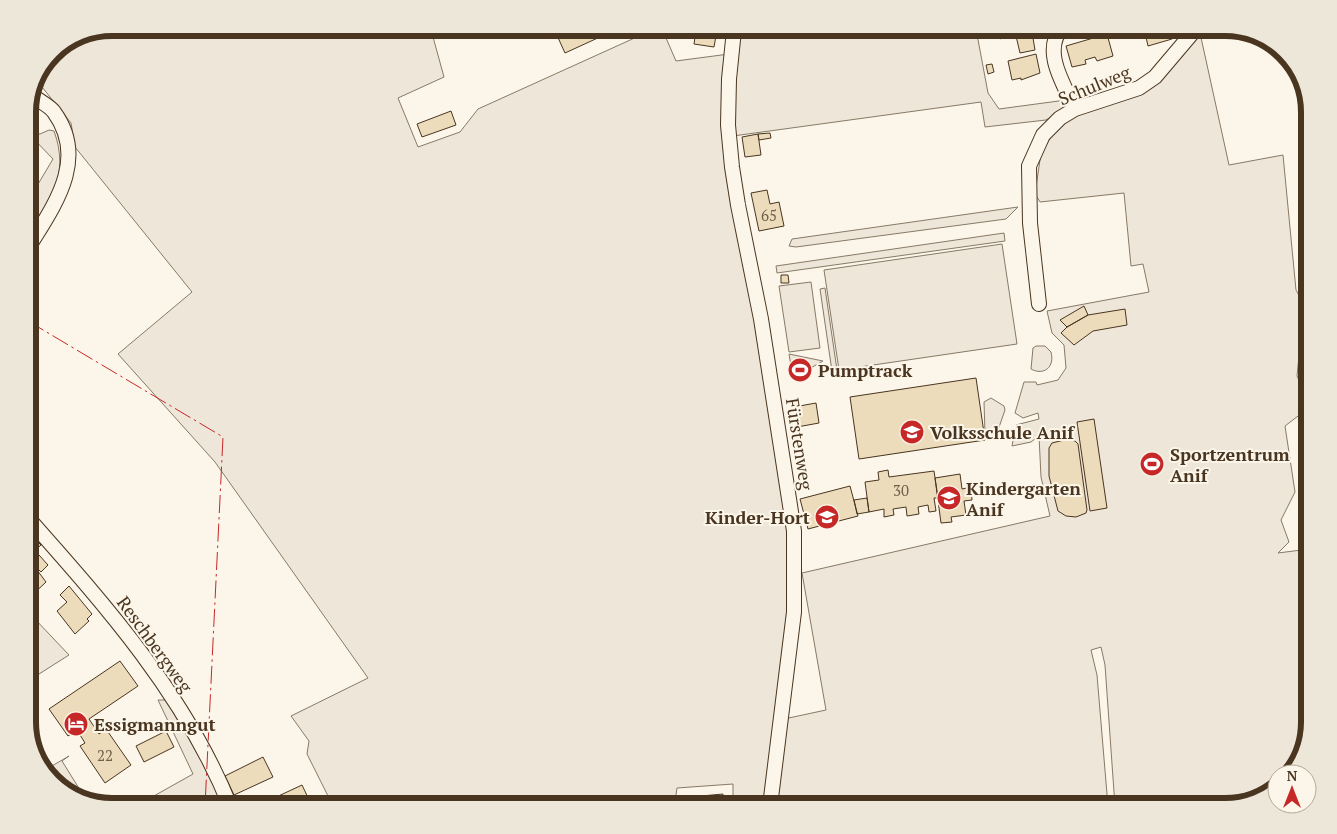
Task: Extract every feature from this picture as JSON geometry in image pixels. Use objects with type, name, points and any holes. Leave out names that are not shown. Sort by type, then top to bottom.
[{"type":"street","name":"Fürstenweg","points":[[734,36],[729,106],[732,167],[761,319],[794,531],[794,612],[771,798]]},
{"type":"street","points":[[1056,36],[1053,47],[1055,62],[1075,109]]},
{"type":"street","name":"Schulweg","points":[[1039,304],[1030,223],[1029,166],[1043,135],[1060,118],[1075,109],[1139,88],[1155,77],[1190,36]]},
{"type":"street","points":[[36,234],[62,190],[69,161],[65,136],[54,112],[38,100]]},
{"type":"street","name":"Reschbergweg","points":[[36,527],[90,588],[147,659],[199,738],[227,798]]},
{"type":"shaded area","points":[[112,36],[434,36],[444,77],[398,98],[418,147],[460,132],[478,109],[639,36],[665,36],[676,61],[729,54],[725,93],[791,540],[791,586],[769,783],[764,798],[733,798],[733,784],[677,788],[676,798],[329,798],[307,754],[309,741],[291,716],[368,678],[215,462],[118,354],[192,292],[75,147],[71,123],[42,85],[52,66],[74,46],[88,40]]},
{"type":"shaded area","points":[[739,36],[977,36],[988,93],[999,109],[1066,100],[1066,108],[1046,120],[985,127],[981,102],[733,136],[734,89]]},
{"type":"shaded area","points":[[1197,36],[1201,36],[1229,165],[1283,155],[1296,290],[1301,299],[1301,335],[1297,376],[1301,385],[1301,414],[1285,426],[1295,492],[1281,520],[1289,542],[1278,553],[1301,550],[1301,722],[1295,751],[1288,764],[1267,764],[1267,785],[1244,795],[1225,798],[1114,798],[1105,665],[1101,647],[1091,650],[1097,675],[1107,798],[777,798],[775,790],[784,719],[826,710],[802,573],[1050,516],[1041,477],[1039,436],[1031,442],[1012,446],[1016,425],[1039,419],[1038,413],[1023,418],[1015,413],[1024,382],[1036,382],[1037,385],[1058,380],[1066,368],[1064,345],[1052,333],[1047,311],[1149,292],[1143,264],[1131,266],[1124,193],[1040,202],[1035,194],[1041,153],[1056,129],[1078,113],[1136,95]]},
{"type":"shaded area","points":[[49,130],[54,131],[60,161],[59,175],[55,188],[36,226],[36,188],[53,159],[36,141],[36,134]]},
{"type":"shaded area","points":[[1018,207],[1006,219],[796,247],[789,246],[792,239]]},
{"type":"shaded area","points":[[1004,233],[1005,241],[777,273],[776,266]]},
{"type":"shaded area","points":[[1002,244],[1017,344],[839,370],[824,270]]},
{"type":"shaded area","points":[[811,282],[820,348],[789,352],[779,286]]},
{"type":"shaded area","points":[[825,288],[838,377],[833,378],[820,289]]},
{"type":"shaded area","points":[[1045,346],[1051,352],[1050,366],[1044,371],[1031,369],[1033,348]]},
{"type":"shaded area","name":"Pumptrack","points":[[789,354],[823,361],[793,378]]},
{"type":"shaded area","points":[[991,398],[1004,406],[1005,410],[997,433],[985,434],[984,402]]},
{"type":"shaded area","points":[[36,620],[69,655],[36,676]]},
{"type":"shaded area","points":[[158,700],[168,700],[204,758],[221,798],[150,798],[193,774]]},
{"type":"shaded area","points":[[69,756],[62,761],[81,791],[66,782],[51,767]]},
{"type":"building","points":[[557,36],[602,36],[565,53]]},
{"type":"building","points":[[695,36],[716,36],[714,47],[694,44]]},
{"type":"building","points":[[1016,36],[1033,36],[1035,50],[1020,53]]},
{"type":"building","points":[[1100,36],[1108,36],[1113,56],[1097,61],[1095,57],[1085,60],[1086,64],[1072,67],[1066,46]]},
{"type":"building","points":[[1146,36],[1171,36],[1172,39],[1148,46]]},
{"type":"building","points":[[1036,54],[1040,73],[1021,80],[1021,78],[1012,80],[1008,61]]},
{"type":"building","points":[[992,64],[994,72],[988,74],[986,65]]},
{"type":"building","points":[[451,111],[456,125],[422,137],[417,124]]},
{"type":"building","points":[[770,133],[771,138],[759,140],[758,134]]},
{"type":"building","points":[[758,134],[761,155],[745,157],[742,137]]},
{"type":"building","points":[[767,190],[770,204],[779,202],[784,226],[759,231],[751,193]]},
{"type":"building","points":[[781,275],[788,275],[789,283],[781,283]]},
{"type":"building","points":[[1084,306],[1088,315],[1067,327],[1060,320]]},
{"type":"building","points":[[1125,309],[1127,325],[1093,331],[1074,345],[1061,333],[1067,327],[1088,315]]},
{"type":"building","name":"Volksschule Anif","points":[[976,378],[985,440],[859,459],[850,397]]},
{"type":"building","points":[[816,403],[819,423],[797,427],[794,407]]},
{"type":"building","points":[[1094,419],[1107,508],[1090,511],[1077,422]]},
{"type":"building","points":[[1068,439],[1078,444],[1087,510],[1086,513],[1076,517],[1066,516],[1058,511],[1049,476],[1049,448],[1052,443]]},
{"type":"building","points":[[888,470],[889,477],[934,471],[938,498],[934,498],[936,511],[929,512],[928,505],[918,507],[919,514],[907,516],[906,507],[893,509],[894,515],[884,517],[884,509],[869,512],[865,482],[879,480],[878,472]]},
{"type":"building","points":[[960,474],[962,489],[971,487],[972,500],[964,501],[966,515],[951,517],[952,522],[941,523],[935,478]]},
{"type":"building","points":[[850,486],[858,516],[808,529],[800,499]]},
{"type":"building","points":[[867,498],[869,512],[857,514],[854,500]]},
{"type":"building","points":[[36,540],[41,545],[36,549]]},
{"type":"building","points":[[39,555],[48,565],[41,572],[36,567],[36,558]]},
{"type":"building","points":[[36,569],[46,582],[36,591]]},
{"type":"building","points":[[69,586],[92,614],[87,619],[89,621],[75,634],[57,611],[67,602],[60,595]]},
{"type":"building","name":"Essigmanngut","points":[[120,661],[138,686],[89,719],[99,734],[106,729],[131,765],[105,783],[80,746],[85,743],[77,730],[68,736],[49,709]]},
{"type":"building","points":[[166,731],[174,747],[144,762],[136,746]]},
{"type":"building","points":[[263,757],[273,777],[234,795],[225,776]]},
{"type":"building","points":[[302,785],[308,798],[274,798]]},
{"type":"building","points":[[723,794],[723,798],[690,798]]},
{"type":"power","points":[[36,326],[223,437],[205,798]]},
{"type":"place","name":"Pumptrack","points":[[800,370]]},
{"type":"place","name":"Volksschule Anif","points":[[912,432]]},
{"type":"place","name":"Sportzentrum Anif","points":[[1152,464]]},
{"type":"place","name":"Kindergarten Anif","points":[[949,498]]},
{"type":"place","name":"Kinder-Hort","points":[[827,517]]},
{"type":"place","name":"Essigmanngut","points":[[76,724]]}]
